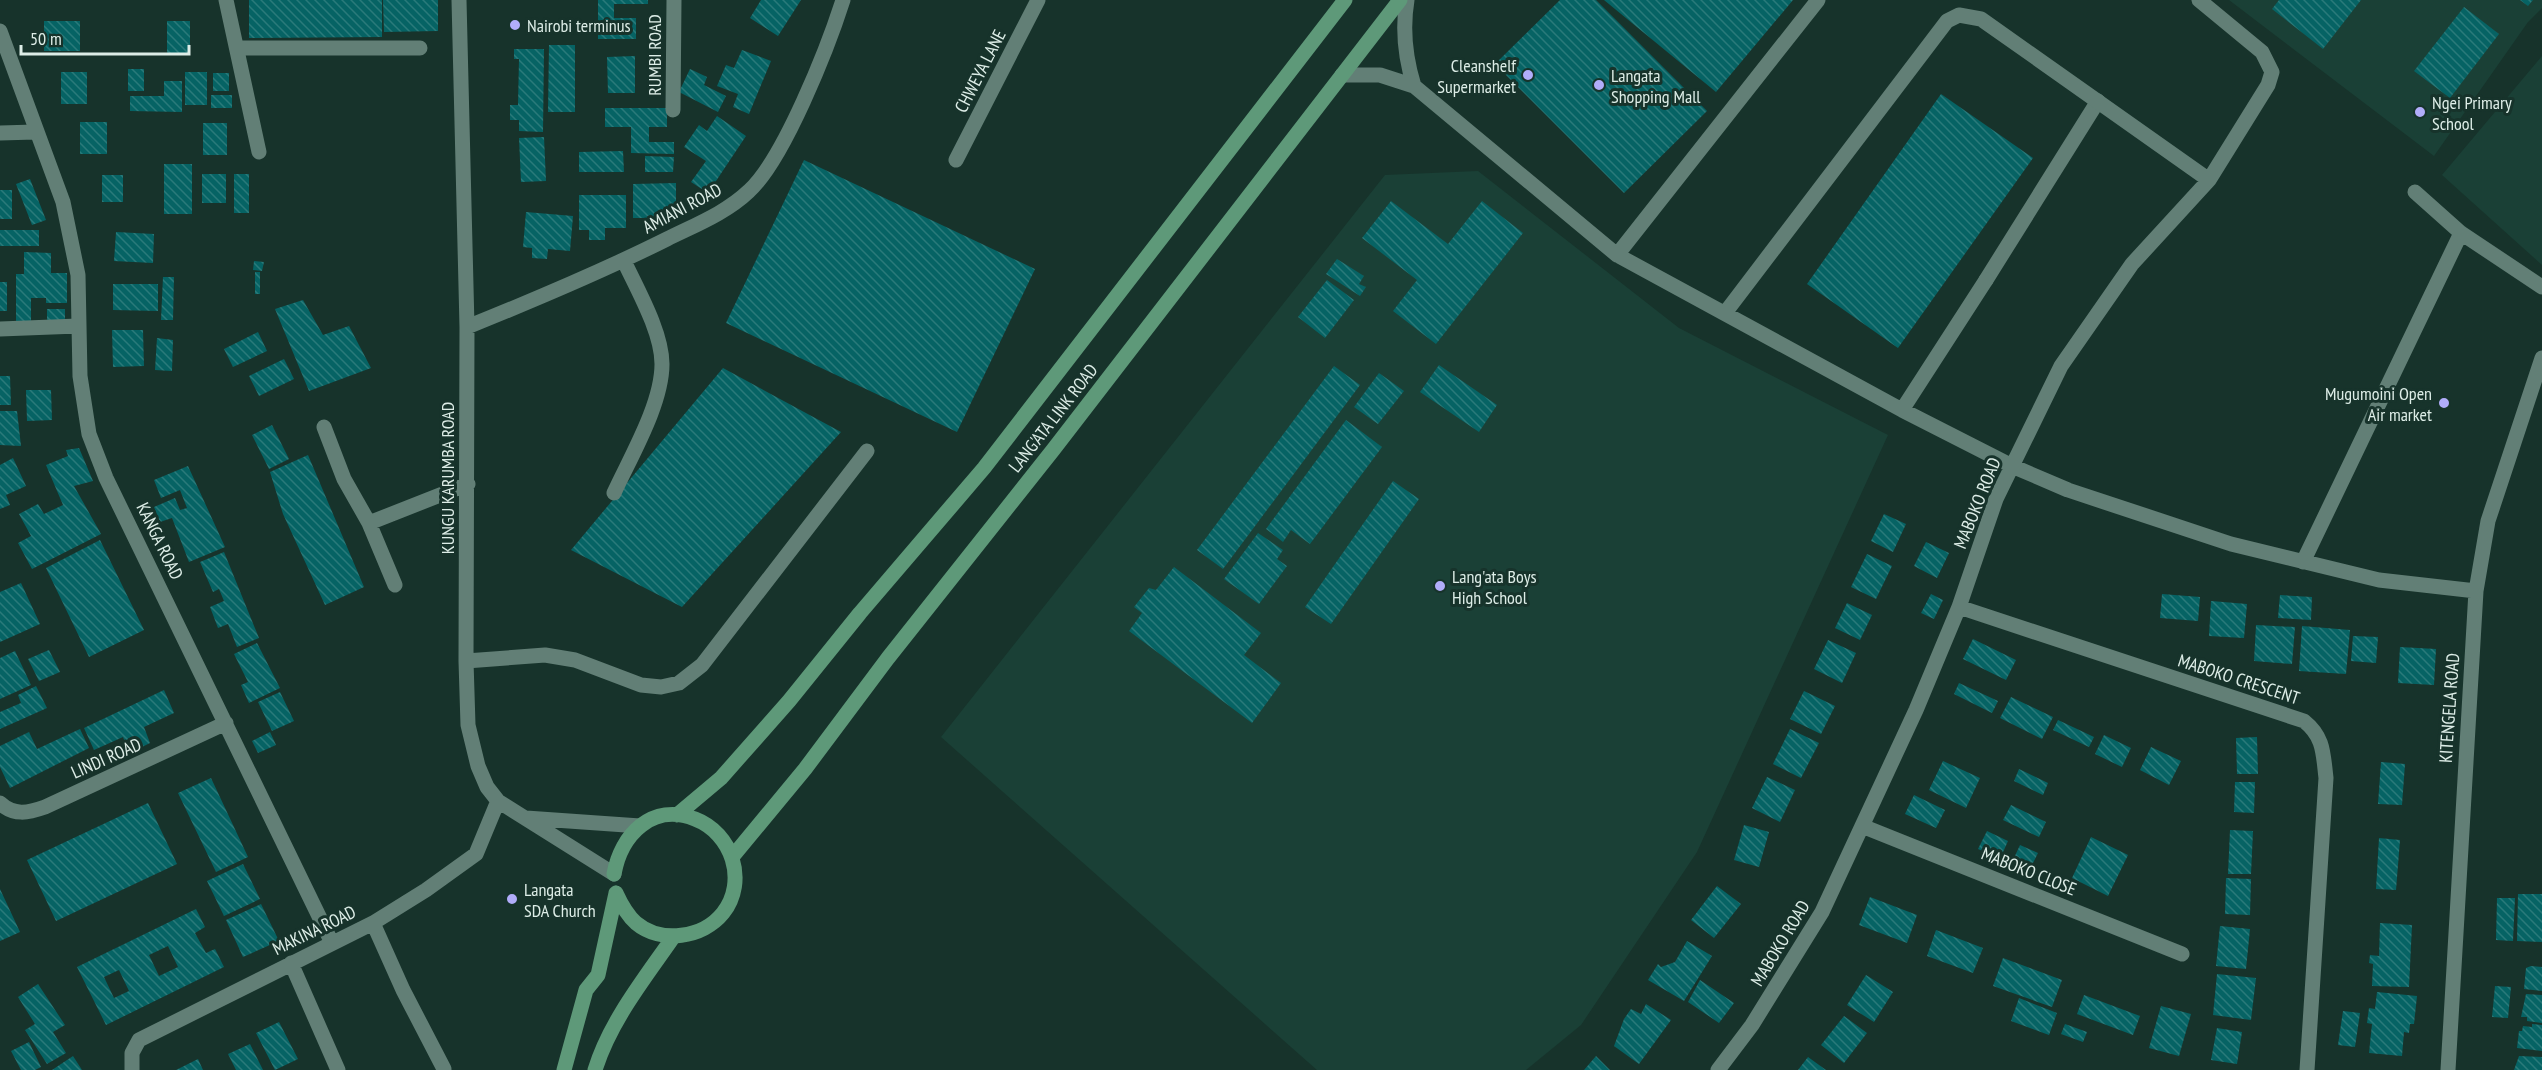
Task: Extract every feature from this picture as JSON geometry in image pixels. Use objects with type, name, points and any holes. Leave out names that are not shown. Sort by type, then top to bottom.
[{"type":"main road","name":"LANG'ATA LINK ROAD","points":[[677,815],[721,778],[744,753],[984,468],[1345,0]]},
{"type":"main road","name":"LANG'ATA LINK ROAD","points":[[733,856],[805,769],[888,658],[1053,450],[1400,0]]},
{"type":"main road","points":[[564,1070],[586,990],[598,975],[616,893],[624,910],[637,924],[655,933],[674,936],[692,934],[711,925],[724,913],[732,895],[736,877],[733,856],[725,841],[695,818],[677,815],[657,818],[640,826],[626,839],[617,856],[614,874]]},
{"type":"main road","points":[[595,1070],[625,1007],[674,936]]},
{"type":"street","points":[[226,0],[259,152]]},
{"type":"street","name":"KUNGU KARUMBA ROAD","points":[[459,0],[467,327],[466,661],[468,725],[478,766],[487,787],[498,801],[614,874]]},
{"type":"street","name":"RUMBI ROAD","points":[[673,110],[674,0]]},
{"type":"street","name":"AMIANI ROAD","points":[[467,327],[624,261],[728,208],[750,190],[767,170],[783,139],[843,0]]},
{"type":"street","name":"CHWEYA LANE","points":[[956,160],[1038,0]]},
{"type":"street","points":[[1407,0],[1405,52],[1414,86]]},
{"type":"street","points":[[1617,255],[1818,0]]},
{"type":"street","name":"MABOKO ROAD","points":[[1718,1070],[1752,1025],[1822,912],[1916,710],[1959,607],[1996,499],[2068,357],[2132,264],[2209,180],[2268,85],[2271,72],[2262,52],[2199,0]]},
{"type":"street","points":[[1725,313],[1947,21],[1959,15],[1981,19],[2209,180]]},
{"type":"street","name":"KANGA ROAD","points":[[0,31],[35,132],[63,202],[78,275],[80,376],[89,434],[106,478],[332,943]]},
{"type":"street","points":[[237,48],[420,48]]},
{"type":"street","points":[[1342,75],[1380,75],[1414,86],[1617,255],[1902,410],[2012,466],[2068,490],[2159,521],[2303,562],[2379,580],[2476,591]]},
{"type":"street","points":[[1902,410],[2098,101]]},
{"type":"street","points":[[0,133],[35,132]]},
{"type":"street","points":[[2415,192],[2461,233],[2542,287]]},
{"type":"street","points":[[2303,562],[2461,233]]},
{"type":"street","points":[[614,492],[657,394],[662,363],[650,316],[624,261]]},
{"type":"street","points":[[0,329],[78,326]]},
{"type":"street","name":"KITENGELA ROAD","points":[[2448,1070],[2476,591],[2488,521],[2542,358]]},
{"type":"street","points":[[324,427],[344,479],[369,523],[395,585]]},
{"type":"street","points":[[466,661],[545,655],[575,660],[641,685],[661,687],[679,683],[702,665],[867,451]]},
{"type":"street","points":[[369,523],[468,484]]},
{"type":"street","name":"MABOKO CRESCENT","points":[[1959,607],[2304,721],[2317,731],[2323,750],[2326,778],[2307,1070]]},
{"type":"street","name":"LINDI ROAD","points":[[0,803],[12,812],[29,813],[226,723]]},
{"type":"street","name":"MAKINA ROAD","points":[[132,1070],[132,1053],[140,1040],[373,923],[476,854],[498,801]]},
{"type":"street","points":[[523,818],[640,826]]},
{"type":"street","name":"MABOKO CLOSE","points":[[1862,825],[2182,954]]},
{"type":"street","points":[[373,923],[403,990],[444,1069]]},
{"type":"street","points":[[291,963],[338,1070]]},
{"type":"shaded area","name":"Ngei Primary School","points":[[2229,0],[2542,0],[2542,8],[2528,22],[2434,156]]},
{"type":"shaded area","points":[[2542,56],[2542,265],[2442,175]]},
{"type":"shaded area","name":"Lang'ata Boys High School","points":[[1478,171],[1679,328],[1888,435],[1697,852],[1581,1025],[1526,1070],[1317,1070],[941,737],[1385,175]]},
{"type":"building","points":[[249,0],[382,0],[382,37],[249,38]]},
{"type":"building","points":[[383,0],[438,0],[438,31],[384,32]]},
{"type":"building","points":[[598,0],[648,0],[648,4],[614,4],[614,18],[636,18],[636,39],[598,39]]},
{"type":"building","points":[[761,0],[801,0],[778,36],[750,18]]},
{"type":"building","name":"Langata Shopping Mall","points":[[1560,0],[1596,0],[1707,111],[1624,193],[1495,64]]},
{"type":"building","points":[[1604,0],[1793,0],[1716,92]]},
{"type":"building","points":[[2279,0],[2361,0],[2323,49],[2272,9]]},
{"type":"building","points":[[2520,0],[2533,0],[2528,6]]},
{"type":"building","points":[[2464,7],[2499,34],[2450,98],[2414,71]]},
{"type":"building","points":[[44,21],[80,21],[80,51],[44,51]]},
{"type":"building","points":[[167,21],[190,21],[190,54],[167,54]]},
{"type":"building","points":[[549,45],[575,45],[575,112],[548,112]]},
{"type":"building","points":[[514,49],[544,49],[543,132],[519,131],[519,120],[510,120],[510,105],[518,105],[519,59],[514,59]]},
{"type":"building","points":[[742,50],[771,61],[749,114],[733,107],[738,94],[717,86],[726,65],[734,68]]},
{"type":"building","points":[[635,56],[635,93],[608,93],[607,57]]},
{"type":"building","points":[[128,69],[144,69],[144,91],[128,91]]},
{"type":"building","points":[[690,69],[707,77],[704,85],[726,96],[718,112],[679,92]]},
{"type":"building","points":[[61,72],[87,72],[87,104],[61,104]]},
{"type":"building","points":[[185,72],[207,72],[207,105],[185,105]]},
{"type":"building","points":[[213,73],[229,73],[229,91],[213,91]]},
{"type":"building","points":[[164,81],[182,81],[182,112],[130,111],[130,96],[164,96]]},
{"type":"building","points":[[1941,94],[2033,158],[1898,348],[1807,284]]},
{"type":"building","points":[[211,95],[232,95],[232,108],[211,108]]},
{"type":"building","points":[[605,108],[667,108],[667,127],[649,127],[649,142],[674,142],[674,154],[631,153],[631,127],[605,127]]},
{"type":"building","points":[[717,116],[746,136],[708,193],[691,182],[706,161],[684,147],[699,125],[707,131]]},
{"type":"building","points":[[80,122],[107,122],[107,154],[80,154]]},
{"type":"building","points":[[203,123],[227,123],[227,155],[203,155]]},
{"type":"building","points":[[544,137],[546,181],[521,182],[519,138]]},
{"type":"building","points":[[623,151],[624,172],[579,172],[579,152]]},
{"type":"building","points":[[645,156],[674,157],[673,172],[645,172]]},
{"type":"building","points":[[804,160],[1035,269],[957,432],[726,323]]},
{"type":"building","points":[[164,164],[192,164],[192,214],[164,214]]},
{"type":"building","points":[[202,174],[226,174],[226,203],[202,203]]},
{"type":"building","points":[[234,174],[249,174],[249,213],[234,213]]},
{"type":"building","points":[[102,175],[123,175],[123,202],[102,202]]},
{"type":"building","points":[[30,179],[46,220],[32,225],[16,184]]},
{"type":"building","points":[[676,183],[676,218],[633,218],[633,184]]},
{"type":"building","points":[[0,190],[12,190],[12,219],[0,219]]},
{"type":"building","points":[[579,195],[626,195],[626,228],[605,228],[605,240],[589,240],[589,230],[579,230]]},
{"type":"building","points":[[1391,201],[1448,244],[1482,201],[1523,233],[1436,344],[1393,311],[1417,280],[1362,238]]},
{"type":"building","points":[[526,212],[573,216],[570,251],[548,249],[547,259],[532,258],[532,248],[523,247]]},
{"type":"building","points":[[0,230],[39,230],[39,246],[0,246]]},
{"type":"building","points":[[116,232],[154,234],[153,263],[114,261]]},
{"type":"building","points":[[24,252],[51,253],[51,273],[67,273],[67,303],[46,303],[46,298],[31,298],[31,323],[16,323],[16,274],[24,274]]},
{"type":"building","points":[[1337,259],[1364,276],[1359,284],[1366,287],[1360,296],[1326,274]]},
{"type":"building","points":[[254,261],[264,262],[262,271],[253,270]]},
{"type":"building","points":[[255,272],[260,272],[260,294],[255,294]]},
{"type":"building","points":[[163,277],[174,277],[173,320],[161,320]]},
{"type":"building","points":[[1327,280],[1354,300],[1325,338],[1298,317]]},
{"type":"building","points":[[0,282],[7,282],[7,311],[0,311]]},
{"type":"building","points":[[113,284],[158,284],[158,311],[113,310]]},
{"type":"building","points":[[303,300],[323,335],[349,326],[371,368],[309,391],[275,309]]},
{"type":"building","points":[[47,309],[65,309],[65,323],[47,323]]},
{"type":"building","points":[[112,330],[143,330],[144,366],[113,367]]},
{"type":"building","points":[[258,332],[267,351],[233,367],[224,349]]},
{"type":"building","points":[[157,338],[173,340],[172,371],[155,370]]},
{"type":"building","points":[[284,359],[294,379],[259,396],[249,376]]},
{"type":"building","points":[[1439,365],[1497,405],[1479,432],[1420,392]]},
{"type":"building","points":[[1334,366],[1360,385],[1223,569],[1197,550]]},
{"type":"building","points":[[723,368],[841,432],[682,607],[571,550]]},
{"type":"building","points":[[1379,373],[1404,391],[1378,424],[1354,407]]},
{"type":"building","points":[[0,376],[10,376],[11,405],[0,405]]},
{"type":"building","points":[[26,390],[51,390],[52,420],[27,421]]},
{"type":"building","points":[[0,411],[17,411],[21,446],[0,445]]},
{"type":"building","points":[[1346,420],[1382,447],[1310,544],[1291,530],[1283,542],[1266,529]]},
{"type":"building","points":[[272,425],[289,459],[269,469],[252,435]]},
{"type":"building","points":[[79,448],[93,481],[74,486],[101,534],[32,569],[18,543],[31,536],[19,514],[38,504],[44,514],[63,505],[46,465],[68,456],[66,450]]},
{"type":"building","points":[[308,455],[364,587],[325,605],[283,514],[270,472]]},
{"type":"building","points":[[13,458],[26,486],[6,495],[10,505],[0,509],[0,465]]},
{"type":"building","points":[[188,466],[225,547],[189,562],[172,518],[160,522],[154,507],[175,498],[180,510],[187,508],[180,490],[161,498],[154,480]]},
{"type":"building","points":[[1393,481],[1419,499],[1331,624],[1305,607]]},
{"type":"building","points":[[1884,514],[1906,524],[1893,552],[1871,541]]},
{"type":"building","points":[[1258,533],[1283,550],[1277,559],[1287,566],[1259,604],[1224,579]]},
{"type":"building","points":[[100,540],[144,630],[89,657],[46,568]]},
{"type":"building","points":[[1926,542],[1949,553],[1937,578],[1914,566]]},
{"type":"building","points":[[224,552],[259,638],[237,647],[228,624],[218,628],[210,607],[224,601],[219,589],[213,592],[200,562]]},
{"type":"building","points":[[1867,554],[1892,566],[1876,599],[1851,587]]},
{"type":"building","points":[[1174,567],[1261,633],[1244,655],[1281,683],[1252,723],[1129,631],[1142,613],[1134,607],[1149,588],[1156,590]]},
{"type":"building","points":[[21,583],[40,624],[0,642],[0,592]]},
{"type":"building","points":[[1931,594],[1943,600],[1934,619],[1921,613]]},
{"type":"building","points":[[2162,594],[2200,597],[2198,621],[2160,618]]},
{"type":"building","points":[[2280,595],[2312,597],[2311,620],[2278,618]]},
{"type":"building","points":[[2211,601],[2247,604],[2244,638],[2209,636]]},
{"type":"building","points":[[1847,603],[1872,615],[1860,640],[1835,628]]},
{"type":"building","points":[[2256,625],[2295,627],[2292,664],[2254,661]]},
{"type":"building","points":[[2302,626],[2350,630],[2346,674],[2299,671]]},
{"type":"building","points":[[2353,636],[2378,637],[2376,663],[2351,661]]},
{"type":"building","points":[[1973,639],[2016,660],[2006,680],[1963,659]]},
{"type":"building","points":[[1828,640],[1856,653],[1842,683],[1814,669]]},
{"type":"building","points":[[257,643],[280,688],[249,703],[241,685],[248,682],[234,654]]},
{"type":"building","points":[[2400,647],[2436,649],[2434,685],[2398,683]]},
{"type":"building","points":[[49,650],[60,672],[39,681],[28,659]]},
{"type":"building","points":[[15,651],[31,685],[0,699],[0,658]]},
{"type":"building","points":[[1959,683],[1998,701],[1992,713],[1954,694]]},
{"type":"building","points":[[36,686],[47,708],[0,729],[0,712],[21,703],[18,695]]},
{"type":"building","points":[[164,690],[174,713],[144,727],[150,743],[142,747],[139,740],[126,745],[123,737],[94,750],[84,728]]},
{"type":"building","points":[[1804,691],[1835,706],[1821,734],[1790,719]]},
{"type":"building","points":[[280,692],[294,721],[272,731],[258,702]]},
{"type":"building","points":[[2011,697],[2053,717],[2042,739],[2000,718]]},
{"type":"building","points":[[2058,720],[2094,737],[2089,747],[2053,730]]},
{"type":"building","points":[[80,729],[89,748],[10,788],[0,767],[0,746],[29,732],[37,749]]},
{"type":"building","points":[[1790,729],[1819,743],[1801,778],[1773,764]]},
{"type":"building","points":[[270,732],[276,745],[258,753],[252,741]]},
{"type":"building","points":[[2104,735],[2131,748],[2122,767],[2095,754]]},
{"type":"building","points":[[2257,737],[2258,774],[2237,774],[2236,738]]},
{"type":"building","points":[[2151,747],[2181,761],[2169,785],[2140,770]]},
{"type":"building","points":[[1943,761],[1980,778],[1966,808],[1929,790]]},
{"type":"building","points":[[2381,762],[2405,764],[2402,805],[2378,804]]},
{"type":"building","points":[[2019,769],[2048,783],[2043,795],[2014,781]]},
{"type":"building","points":[[1767,777],[1795,790],[1780,822],[1752,808]]},
{"type":"building","points":[[211,778],[248,857],[216,872],[178,793]]},
{"type":"building","points":[[2235,782],[2255,782],[2254,813],[2234,812]]},
{"type":"building","points":[[1914,795],[1945,810],[1936,828],[1905,814]]},
{"type":"building","points":[[148,803],[177,864],[56,921],[27,860]]},
{"type":"building","points":[[2011,805],[2046,822],[2039,837],[2003,820]]},
{"type":"building","points":[[1744,825],[1769,832],[1759,867],[1734,860]]},
{"type":"building","points":[[2230,830],[2253,831],[2251,874],[2228,874]]},
{"type":"building","points":[[1987,831],[2008,841],[2000,859],[1978,849]]},
{"type":"building","points":[[2091,837],[2128,855],[2108,896],[2072,878]]},
{"type":"building","points":[[2379,838],[2400,840],[2396,890],[2376,889]]},
{"type":"building","points":[[2020,845],[2038,853],[2031,867],[2014,858]]},
{"type":"building","points":[[243,864],[260,899],[224,916],[207,881]]},
{"type":"building","points":[[2226,878],[2251,879],[2250,915],[2225,914]]},
{"type":"building","points":[[1717,886],[1741,904],[1714,938],[1691,920]]},
{"type":"building","points":[[0,889],[20,932],[0,941]]},
{"type":"building","points":[[2518,894],[2542,894],[2542,942],[2517,941]]},
{"type":"building","points":[[1870,897],[1917,915],[1907,943],[1859,925]]},
{"type":"building","points":[[2497,898],[2515,898],[2513,941],[2496,940]]},
{"type":"building","points":[[261,904],[279,941],[243,957],[226,920]]},
{"type":"building","points":[[196,909],[205,927],[195,933],[206,953],[215,949],[224,967],[106,1025],[77,967]],"holes":[[[168,946],[178,967],[159,976],[149,955]],[[119,970],[129,991],[114,998],[104,977]]]},
{"type":"building","points":[[2380,923],[2412,925],[2409,987],[2372,986],[2373,964],[2369,963],[2370,955],[2379,956]]},
{"type":"building","points":[[2220,926],[2250,929],[2246,969],[2216,966]]},
{"type":"building","points":[[1936,930],[1983,948],[1973,973],[1927,956]]},
{"type":"building","points":[[1687,941],[1712,956],[1684,1001],[1648,980],[1658,964],[1661,967],[1675,962]]},
{"type":"building","points":[[2003,958],[2062,980],[2052,1007],[1993,986]]},
{"type":"building","points":[[2542,967],[2542,991],[2524,989],[2526,968]]},
{"type":"building","points":[[2217,974],[2256,978],[2251,1020],[2213,1015]]},
{"type":"building","points":[[1866,975],[1893,992],[1874,1022],[1847,1005]]},
{"type":"building","points":[[1700,980],[1734,1003],[1719,1023],[1688,1002]]},
{"type":"building","points":[[38,984],[65,1025],[53,1032],[66,1053],[47,1064],[25,1030],[35,1024],[18,997]]},
{"type":"building","points":[[2495,986],[2511,987],[2508,1018],[2492,1017]]},
{"type":"building","points":[[2377,992],[2417,996],[2414,1024],[2410,1024],[2409,1033],[2404,1032],[2402,1056],[2369,1053],[2372,1024],[2367,1023],[2369,1008],[2375,1009]]},
{"type":"building","points":[[2526,994],[2542,995],[2542,1023],[2527,1021],[2527,1017],[2521,1017]]},
{"type":"building","points":[[2084,995],[2140,1016],[2133,1035],[2077,1014]]},
{"type":"building","points":[[2019,998],[2057,1013],[2049,1035],[2011,1021]]},
{"type":"building","points":[[1646,1004],[1671,1020],[1639,1064],[1614,1046],[1624,1019],[1631,1009],[1641,1014]]},
{"type":"building","points":[[2161,1006],[2191,1014],[2179,1056],[2149,1048]]},
{"type":"building","points":[[2343,1011],[2360,1013],[2355,1047],[2338,1045]]},
{"type":"building","points":[[1844,1016],[1867,1033],[1844,1063],[1821,1045]]},
{"type":"building","points":[[279,1022],[298,1059],[275,1070],[256,1033]]},
{"type":"building","points":[[2065,1024],[2087,1032],[2083,1042],[2061,1034]]},
{"type":"building","points":[[2532,1024],[2542,1025],[2542,1051],[2517,1048],[2519,1031],[2522,1031],[2523,1026],[2532,1027]]},
{"type":"building","points":[[2217,1028],[2242,1032],[2237,1064],[2211,1060]]},
{"type":"building","points":[[29,1042],[41,1067],[35,1070],[21,1070],[11,1051]]},
{"type":"building","points":[[250,1044],[263,1070],[236,1070],[228,1054]]},
{"type":"building","points":[[73,1056],[82,1070],[52,1070]]},
{"type":"building","points":[[1596,1056],[1610,1070],[1584,1070]]},
{"type":"building","points":[[2519,1056],[2542,1057],[2542,1070],[2514,1070]]},
{"type":"building","points":[[1808,1057],[1826,1070],[1798,1070]]},
{"type":"building","points":[[198,1059],[203,1070],[176,1070]]},
{"type":"place","name":"Nairobi terminus","points":[[515,25]]},
{"type":"place","name":"Cleanshelf Supermarket","points":[[1528,75]]},
{"type":"place","name":"Langata Shopping Mall","points":[[1599,85]]},
{"type":"place","name":"Ngei Primary School","points":[[2420,112]]},
{"type":"place","name":"Mugumoini Open Air market","points":[[2444,403]]},
{"type":"place","name":"Lang'ata Boys High School","points":[[1440,586]]},
{"type":"place","name":"Langata SDA Church","points":[[512,899]]}]
